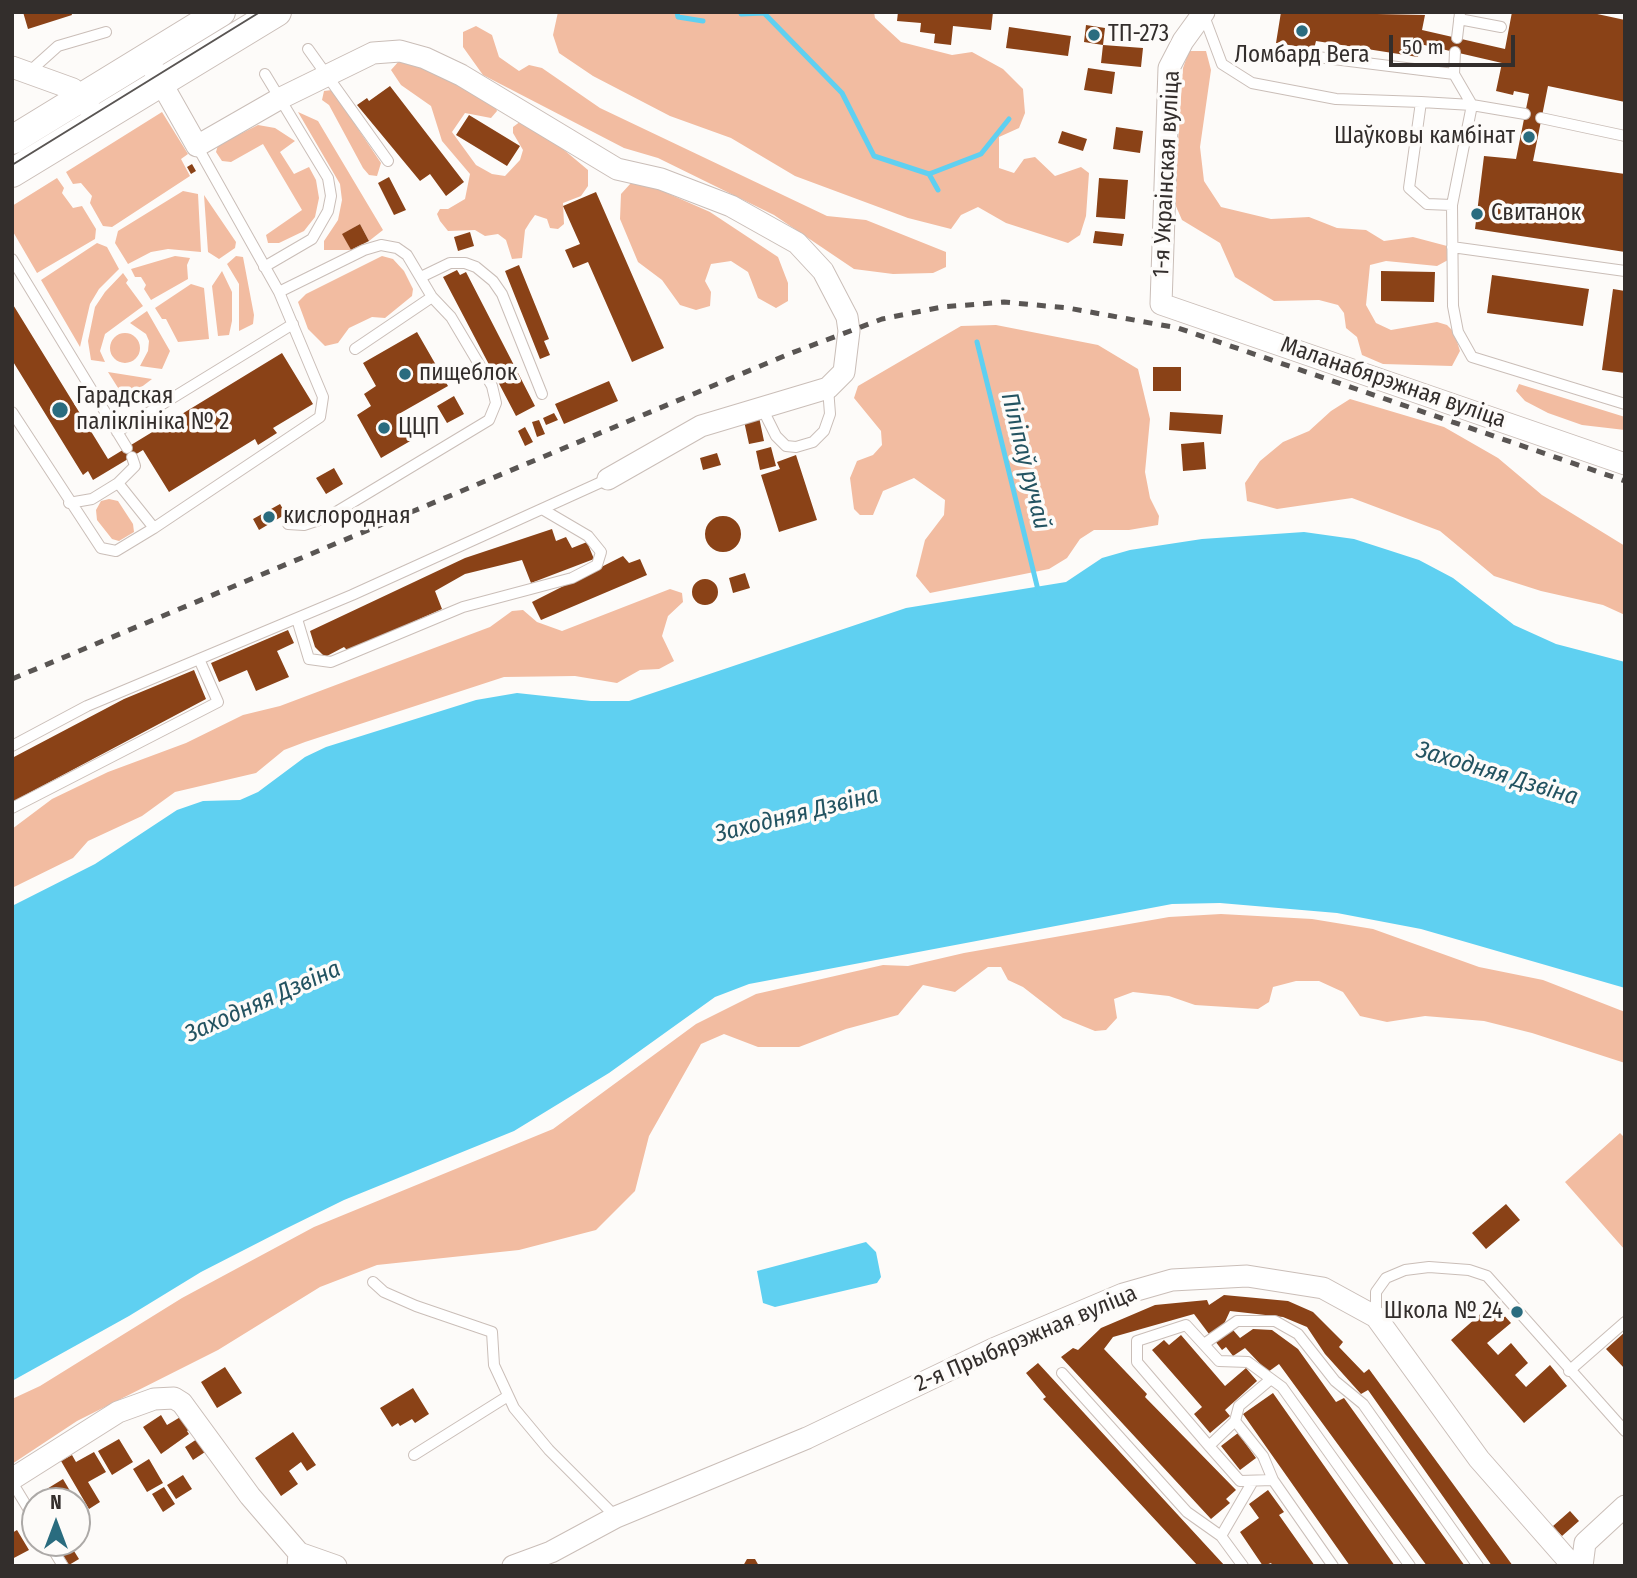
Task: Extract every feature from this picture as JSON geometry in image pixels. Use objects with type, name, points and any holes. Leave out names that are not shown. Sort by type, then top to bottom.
[{"type":"main road","points":[[12,173],[147,59],[221,12]]},
{"type":"main road","points":[[12,140],[161,83],[276,12]]},
{"type":"street","name":"1-я Украінская вуліца","points":[[1161,304],[1169,68],[1183,41],[1204,14]]},
{"type":"street","points":[[147,59],[197,146],[279,99],[373,53],[400,51],[425,58],[461,75],[617,169],[661,179],[731,206],[797,243],[823,271],[847,317],[849,331],[844,372],[828,388],[701,426],[608,479]]},
{"type":"street","points":[[20,70],[73,89],[91,109]]},
{"type":"street","name":"Маланабярэжная вуліца","points":[[1161,304],[1625,464]]},
{"type":"street","name":"2-я Прыбярэжная вуліца","points":[[513,1566],[551,1552],[616,1517],[807,1438],[993,1349],[1123,1294],[1172,1280],[1247,1276],[1323,1288],[1376,1317],[1479,1459],[1573,1566]]},
{"type":"street","points":[[12,1480],[118,1412],[154,1399],[174,1398],[182,1403],[298,1560],[336,1566]]},
{"type":"street","points":[[1582,1566],[1585,1542],[1625,1506]]},
{"type":"lane","points":[[1204,14],[1222,64],[1252,83],[1336,99],[1472,105],[1525,114]]},
{"type":"lane","points":[[1457,37],[1460,16],[1501,27]]},
{"type":"lane","points":[[20,70],[58,46],[106,32]]},
{"type":"lane","points":[[308,48],[388,161]]},
{"type":"lane","points":[[1277,52],[1454,74]]},
{"type":"lane","points":[[1455,52],[1454,74],[1472,105],[1452,205],[1453,306],[1458,332],[1472,357],[1625,404]]},
{"type":"lane","points":[[264,267],[312,239],[328,211],[331,196],[328,178],[265,74]]},
{"type":"lane","points":[[1421,102],[1409,188],[1427,204],[1452,205]]},
{"type":"lane","points":[[1541,117],[1625,135]]},
{"type":"lane","points":[[12,412],[69,503],[101,548],[116,551],[320,417],[323,397],[279,292],[197,146]]},
{"type":"lane","points":[[279,292],[365,250],[381,245],[397,248],[407,255],[432,297],[451,317],[492,386],[496,403],[489,420],[328,517],[304,525],[288,524]]},
{"type":"lane","points":[[1452,247],[1625,271]]},
{"type":"lane","points":[[12,259],[135,466],[118,483],[92,499],[69,503]]},
{"type":"lane","points":[[421,277],[450,263],[465,263],[477,267],[493,281],[502,294],[542,394]]},
{"type":"lane","points":[[355,349],[432,297]]},
{"type":"lane","points":[[117,432],[293,324]]},
{"type":"lane","points":[[762,408],[776,436],[786,446],[813,442],[824,431],[830,414],[828,388]]},
{"type":"lane","points":[[12,746],[87,706],[297,619],[608,479]]},
{"type":"lane","points":[[118,483],[154,528]]},
{"type":"lane","points":[[297,619],[309,659],[331,662],[463,607],[572,578],[597,565],[601,552],[588,536],[542,509]]},
{"type":"lane","points":[[12,808],[218,702],[200,659]]},
{"type":"lane","points":[[1376,1317],[1376,1292],[1386,1278],[1405,1270],[1429,1267],[1469,1270],[1487,1276],[1625,1431]]},
{"type":"lane","points":[[373,1282],[384,1293],[492,1332],[494,1364],[514,1408],[549,1450],[616,1517]]},
{"type":"lane","points":[[1204,1344],[1237,1321],[1275,1321],[1298,1334],[1335,1381],[1363,1404],[1478,1566]]},
{"type":"lane","points":[[1569,1371],[1625,1322]]},
{"type":"lane","points":[[1273,1480],[1240,1481],[1137,1362],[1138,1341],[1186,1325],[1219,1361],[1248,1362],[1282,1387],[1410,1566]]},
{"type":"lane","points":[[1062,1373],[1187,1511],[1221,1536],[1243,1566]]},
{"type":"lane","points":[[1209,1447],[1235,1421],[1239,1406],[1271,1379]]},
{"type":"lane","points":[[414,1455],[508,1396]]},
{"type":"lane","points":[[1235,1421],[1264,1456],[1273,1480],[1333,1566]]},
{"type":"lane","points":[[12,1480],[21,1496]]},
{"type":"lane","points":[[1221,1536],[1253,1481]]},
{"type":"shaded area","points":[[558,12],[874,12],[875,18],[901,42],[952,55],[972,52],[1003,69],[1023,89],[1025,113],[1019,128],[999,137],[999,168],[1014,173],[1024,159],[1035,157],[1055,176],[1081,167],[1089,173],[1086,216],[1080,235],[1068,243],[1006,223],[978,207],[961,215],[951,229],[908,218],[795,176],[731,138],[670,116],[593,76],[559,53],[553,35]]},
{"type":"shaded area","points":[[476,26],[492,35],[499,57],[519,71],[529,65],[542,68],[600,108],[827,216],[866,220],[946,252],[946,267],[933,273],[893,274],[854,269],[774,215],[658,158],[624,148],[483,75],[463,47],[463,32]]},
{"type":"shaded area","points":[[1189,51],[1206,51],[1211,70],[1200,147],[1204,181],[1221,207],[1271,219],[1309,217],[1337,228],[1366,230],[1384,241],[1413,237],[1447,246],[1448,260],[1437,266],[1386,261],[1370,265],[1366,305],[1376,323],[1391,330],[1437,322],[1447,325],[1454,332],[1460,351],[1452,366],[1383,364],[1362,355],[1357,337],[1346,328],[1344,313],[1338,305],[1319,300],[1274,301],[1235,277],[1220,243],[1182,220],[1175,204],[1175,185],[1183,68]]},
{"type":"shaded area","points":[[399,61],[412,61],[495,105],[497,111],[491,118],[465,113],[452,132],[476,165],[492,174],[505,176],[520,160],[523,150],[513,133],[513,127],[521,121],[533,124],[588,170],[588,186],[581,196],[563,203],[564,224],[558,229],[550,228],[547,219],[535,215],[525,230],[522,258],[512,259],[506,240],[498,234],[485,236],[475,230],[448,231],[440,221],[437,214],[440,209],[448,209],[465,199],[470,174],[442,141],[431,106],[401,85],[391,70]]},
{"type":"shaded area","points":[[332,90],[381,163],[377,176],[369,175],[363,168],[329,105],[322,100],[324,91]]},
{"type":"shaded area","points":[[162,112],[188,154],[181,159],[190,176],[112,227],[103,226],[90,203],[92,196],[81,183],[73,184],[66,172]]},
{"type":"shaded area","points":[[298,112],[318,121],[383,230],[369,241],[360,224],[343,234],[351,250],[324,250],[324,241],[338,220],[342,200],[340,184]]},
{"type":"shaded area","points":[[258,125],[275,128],[295,141],[280,152],[294,174],[309,167],[316,180],[319,198],[315,217],[304,231],[279,243],[268,243],[266,235],[302,210],[263,144],[231,162],[222,161],[216,152],[218,145]]},
{"type":"shaded area","points":[[57,178],[64,188],[62,193],[73,208],[82,206],[96,229],[95,239],[37,273],[12,230],[12,206]]},
{"type":"shaded area","points":[[642,182],[710,212],[778,257],[788,283],[788,301],[776,308],[758,298],[748,272],[731,261],[711,264],[705,281],[711,292],[710,306],[696,310],[680,305],[662,280],[638,262],[620,219],[621,194],[631,183]]},
{"type":"shaded area","points":[[183,191],[198,194],[201,252],[168,249],[151,252],[128,264],[115,243],[118,231]]},
{"type":"shaded area","points":[[204,195],[236,242],[235,248],[219,259],[208,252]]},
{"type":"shaded area","points":[[97,243],[107,247],[119,269],[99,289],[90,304],[80,347],[41,280]]},
{"type":"shaded area","points":[[175,256],[190,258],[187,265],[188,279],[151,300],[141,277],[135,277],[131,269]]},
{"type":"shaded area","points":[[236,256],[243,257],[254,315],[253,324],[239,331],[239,284],[227,264]]},
{"type":"shaded area","points":[[382,256],[393,259],[404,271],[413,289],[412,296],[385,318],[372,317],[349,328],[338,343],[325,346],[308,329],[298,302],[306,294]]},
{"type":"shaded area","points":[[222,271],[232,292],[232,321],[229,335],[218,336],[212,286]]},
{"type":"shaded area","points":[[123,273],[128,280],[126,283],[143,306],[105,334],[100,351],[105,362],[91,360],[88,341],[95,307]]},
{"type":"shaded area","points":[[191,284],[204,288],[209,339],[178,342],[166,319],[162,319],[155,308]]},
{"type":"shaded area","points":[[147,311],[170,351],[162,369],[140,366],[148,351],[149,341],[146,334],[130,323]]},
{"type":"shaded area","points":[[996,325],[1098,345],[1138,369],[1150,419],[1145,472],[1150,498],[1159,516],[1158,525],[1129,530],[1094,530],[1080,539],[1067,558],[1049,569],[930,593],[916,576],[925,540],[944,515],[945,500],[914,478],[883,491],[873,515],[860,515],[854,509],[850,478],[857,461],[873,455],[882,445],[881,431],[854,398],[858,386],[961,326]]},
{"type":"shaded area","points":[[125,333],[131,334],[139,342],[139,354],[131,362],[125,363],[119,362],[111,354],[110,348],[111,342],[119,334]]},
{"type":"shaded area","points":[[108,372],[152,379],[131,395],[120,391]]},
{"type":"shaded area","points":[[1519,384],[1625,417],[1625,430],[1582,425],[1548,413],[1525,401],[1516,391]]},
{"type":"shaded area","points":[[1350,399],[1444,427],[1498,458],[1542,495],[1625,546],[1625,615],[1603,605],[1541,591],[1494,576],[1440,531],[1352,498],[1277,509],[1247,501],[1245,483],[1260,461],[1283,442],[1309,431],[1331,411]]},
{"type":"shaded area","points":[[101,501],[118,501],[133,524],[134,532],[119,541],[112,539],[97,520],[96,510]]},
{"type":"shaded area","points":[[670,589],[682,593],[683,602],[668,616],[662,636],[674,661],[659,669],[640,670],[617,683],[575,676],[504,677],[305,742],[284,750],[256,773],[175,792],[142,816],[88,841],[73,858],[12,888],[12,829],[52,799],[108,772],[186,743],[243,715],[280,706],[490,627],[512,611],[523,610],[537,622],[562,631]]},
{"type":"shaded area","points":[[1221,914],[1312,919],[1373,929],[1479,967],[1543,980],[1625,1012],[1625,1063],[1532,1033],[1484,1021],[1425,1016],[1387,1022],[1360,1016],[1343,992],[1319,981],[1296,981],[1273,987],[1269,1002],[1258,1009],[1195,1005],[1169,996],[1133,992],[1114,999],[1117,1018],[1106,1030],[1095,1031],[1063,1018],[1023,987],[1008,980],[1001,967],[988,967],[955,992],[923,985],[898,1015],[846,1029],[799,1047],[758,1047],[724,1034],[701,1044],[649,1136],[635,1191],[596,1230],[519,1250],[377,1265],[320,1287],[218,1350],[77,1421],[12,1464],[12,1399],[40,1386],[182,1298],[314,1227],[553,1129],[696,1024],[756,994],[883,965],[908,966],[964,953],[1169,917]]},
{"type":"shaded area","points":[[1620,1133],[1625,1138],[1625,1250],[1565,1182]]},
{"type":"water","name":"Заходняя Дзвіна","points":[[1304,532],[1354,539],[1419,560],[1453,578],[1514,625],[1556,644],[1625,662],[1625,988],[1421,929],[1337,913],[1220,903],[1172,904],[749,984],[715,997],[609,1073],[514,1131],[344,1200],[283,1230],[201,1272],[129,1316],[12,1381],[12,906],[95,864],[177,810],[203,801],[240,800],[258,792],[305,757],[326,747],[476,700],[517,693],[591,701],[629,701],[906,608],[1066,582],[1102,558],[1130,550],[1202,539]]},
{"type":"water","points":[[866,1242],[876,1252],[881,1277],[877,1283],[775,1307],[763,1303],[757,1271]]},
{"type":"building","points":[[23,12],[71,12],[72,15],[28,29]]},
{"type":"building","points":[[898,12],[993,12],[991,30],[953,26],[951,45],[934,43],[935,34],[920,32],[921,23],[897,21]]},
{"type":"building","name":"Шаўковы камбінат","points":[[1281,12],[1425,15],[1422,30],[1505,49],[1512,12],[1588,12],[1625,20],[1625,102],[1548,86],[1533,161],[1625,174],[1625,252],[1475,229],[1484,156],[1516,159],[1529,94],[1514,91],[1513,95],[1496,91],[1502,63],[1420,44],[1418,57],[1316,41],[1314,49],[1276,43]]},
{"type":"building","name":"ТП-273","points":[[1086,25],[1105,28],[1103,45],[1084,42]]},
{"type":"building","points":[[1009,27],[1071,36],[1068,56],[1006,48]]},
{"type":"building","points":[[1103,45],[1143,48],[1141,67],[1101,63]]},
{"type":"building","points":[[1088,68],[1115,72],[1112,94],[1084,90]]},
{"type":"building","points":[[390,86],[464,182],[446,196],[430,174],[420,181],[357,105],[367,98],[369,101]]},
{"type":"building","points":[[469,115],[520,146],[507,166],[456,135]]},
{"type":"building","points":[[1116,127],[1143,131],[1140,153],[1113,149]]},
{"type":"building","points":[[1062,131],[1087,139],[1083,151],[1058,143]]},
{"type":"building","points":[[192,164],[196,171],[191,174],[187,167]]},
{"type":"building","points":[[389,177],[406,210],[394,215],[378,183]]},
{"type":"building","points":[[1099,178],[1128,180],[1125,219],[1096,217]]},
{"type":"building","points":[[596,192],[664,348],[632,362],[588,262],[573,268],[565,250],[580,244],[563,206]]},
{"type":"building","points":[[360,224],[369,241],[351,250],[342,234]]},
{"type":"building","points":[[1095,231],[1124,234],[1122,246],[1093,243]]},
{"type":"building","points":[[470,232],[474,246],[458,251],[454,237]]},
{"type":"building","points":[[519,265],[549,339],[544,341],[550,355],[540,359],[505,271]]},
{"type":"building","points":[[457,270],[460,275],[466,272],[535,406],[516,416],[443,277]]},
{"type":"building","points":[[1381,271],[1435,272],[1434,302],[1381,301]]},
{"type":"building","points":[[1492,275],[1589,289],[1583,326],[1487,313]]},
{"type":"building","points":[[1613,289],[1625,291],[1625,373],[1602,370]]},
{"type":"building","points":[[12,303],[108,459],[282,353],[313,404],[273,428],[277,433],[258,445],[255,439],[169,492],[143,450],[93,480],[88,471],[83,475],[12,360]]},
{"type":"building","name":"пищеблок","points":[[417,332],[448,386],[397,415],[412,440],[381,458],[357,415],[371,406],[364,394],[376,386],[363,363]]},
{"type":"building","points":[[1153,367],[1181,367],[1181,391],[1153,391]]},
{"type":"building","points":[[609,381],[618,401],[564,424],[555,404]]},
{"type":"building","points":[[454,396],[464,414],[447,423],[437,406]]},
{"type":"building","points":[[1170,412],[1223,415],[1221,434],[1169,430]]},
{"type":"building","points":[[554,413],[558,420],[546,425],[543,418]]},
{"type":"building","points":[[759,417],[764,441],[749,444],[744,421]]},
{"type":"building","points":[[539,420],[545,434],[537,437],[532,422]]},
{"type":"building","points":[[525,427],[533,442],[525,446],[518,431]]},
{"type":"building","points":[[1204,442],[1206,469],[1183,471],[1181,444]]},
{"type":"building","points":[[771,447],[776,466],[760,470],[756,451]]},
{"type":"building","points":[[717,453],[721,465],[703,470],[700,458]]},
{"type":"building","points":[[796,455],[817,520],[779,532],[761,475],[780,469],[777,462]]},
{"type":"building","points":[[334,468],[343,484],[326,494],[316,478]]},
{"type":"building","name":"кислородная","points":[[280,504],[286,514],[259,530],[253,519]]},
{"type":"building","points":[[723,516],[736,521],[741,534],[736,547],[723,552],[710,547],[705,534],[710,521]]},
{"type":"building","points":[[552,529],[556,541],[566,537],[572,548],[587,542],[594,559],[531,583],[522,560],[465,574],[435,591],[442,609],[348,651],[344,647],[325,657],[315,647],[310,631],[465,558]]},
{"type":"building","points":[[623,556],[629,563],[640,559],[647,575],[541,620],[532,602]]},
{"type":"building","points":[[745,573],[750,588],[733,593],[729,578]]},
{"type":"building","points":[[705,579],[714,583],[718,592],[714,601],[705,605],[696,601],[692,592],[696,583]]},
{"type":"building","points":[[288,630],[294,643],[277,651],[289,677],[256,691],[247,670],[219,682],[211,663]]},
{"type":"building","points":[[194,670],[206,699],[12,802],[12,758],[124,699]]},
{"type":"building","points":[[1506,1204],[1520,1220],[1486,1249],[1472,1233]]},
{"type":"building","points":[[1224,1295],[1288,1301],[1313,1312],[1343,1342],[1339,1347],[1364,1373],[1369,1369],[1513,1566],[1492,1566],[1368,1390],[1361,1394],[1325,1354],[1307,1327],[1283,1317],[1230,1311],[1224,1324],[1209,1334],[1194,1314],[1113,1337],[1104,1349],[1147,1394],[1145,1397],[1236,1490],[1226,1499],[1230,1503],[1211,1519],[1061,1357],[1073,1348],[1078,1350],[1101,1328],[1155,1305],[1207,1300],[1209,1305]]},
{"type":"building","points":[[1493,1303],[1511,1323],[1487,1343],[1498,1355],[1511,1343],[1528,1363],[1515,1375],[1526,1387],[1550,1365],[1567,1386],[1524,1423],[1451,1340]]},
{"type":"building","points":[[1253,1329],[1272,1330],[1298,1349],[1336,1402],[1344,1398],[1465,1566],[1427,1566],[1279,1364],[1268,1372],[1245,1348],[1233,1356],[1226,1347],[1222,1350],[1215,1341],[1233,1330],[1240,1338]]},
{"type":"building","points":[[1625,1332],[1625,1369],[1606,1349]]},
{"type":"building","points":[[1181,1335],[1225,1386],[1246,1368],[1257,1381],[1225,1410],[1230,1416],[1210,1433],[1194,1414],[1202,1407],[1152,1350],[1164,1340],[1169,1345]]},
{"type":"building","points":[[1038,1363],[1225,1566],[1198,1566],[1043,1399],[1046,1397],[1026,1373]]},
{"type":"building","points":[[225,1367],[242,1393],[217,1408],[201,1382]]},
{"type":"building","points":[[413,1388],[429,1414],[415,1423],[412,1419],[392,1427],[380,1408]]},
{"type":"building","points":[[1273,1393],[1395,1566],[1350,1566],[1243,1414]]},
{"type":"building","points":[[161,1415],[167,1425],[182,1416],[190,1429],[187,1431],[189,1434],[161,1454],[143,1427]]},
{"type":"building","points":[[293,1432],[316,1465],[307,1471],[301,1462],[289,1471],[298,1484],[281,1496],[255,1458]]},
{"type":"building","points":[[1238,1433],[1256,1458],[1240,1470],[1221,1446]]},
{"type":"building","points":[[200,1437],[208,1450],[193,1460],[185,1447]]},
{"type":"building","points":[[119,1439],[133,1462],[112,1475],[98,1451]]},
{"type":"building","points":[[94,1452],[106,1472],[88,1482],[91,1487],[76,1487],[61,1461],[72,1455],[76,1462]]},
{"type":"building","points":[[149,1459],[163,1483],[147,1492],[133,1469]]},
{"type":"building","points":[[183,1475],[192,1489],[176,1499],[167,1485]]},
{"type":"building","points":[[63,1479],[68,1487],[50,1487]]},
{"type":"building","points":[[91,1487],[100,1502],[91,1508]]},
{"type":"building","points":[[164,1487],[175,1504],[163,1512],[152,1494]]},
{"type":"building","points":[[1268,1490],[1284,1512],[1279,1515],[1315,1566],[1273,1566],[1271,1563],[1263,1566],[1240,1532],[1259,1518],[1249,1504]]},
{"type":"building","points":[[1570,1511],[1579,1521],[1562,1536],[1553,1526]]},
{"type":"building","points":[[17,1530],[21,1537],[21,1554],[12,1559],[12,1533]]},
{"type":"building","points":[[64,1557],[78,1557],[79,1559],[69,1565]]},
{"type":"building","points":[[747,1559],[755,1559],[759,1566],[743,1566]]},
{"type":"waterway","name":"Піліпаў ручай","points":[[677,12],[678,17],[703,21]]},
{"type":"waterway","name":"Піліпаў ручай","points":[[741,14],[764,13],[842,93],[874,156],[929,174],[938,190]]},
{"type":"waterway","points":[[929,174],[981,154],[1009,119]]},
{"type":"waterway","name":"Піліпаў ручай","points":[[977,342],[1039,594]]},
{"type":"tram line","points":[[12,165],[260,12]]},
{"type":"railway","points":[[12,679],[789,354],[882,319],[942,307],[1004,302],[1068,308],[1178,328],[1625,481]]},
{"type":"place","name":"Ломбард Вега","points":[[1302,31]]},
{"type":"place","name":"ТП-273","points":[[1094,35]]},
{"type":"place","name":"Шаўковы камбінат","points":[[1529,137]]},
{"type":"place","name":"Свитанок","points":[[1477,214]]},
{"type":"place","name":"пищеблок","points":[[405,374]]},
{"type":"place","name":"Гарадская паліклініка № 2","points":[[60,410]]},
{"type":"place","name":"ЦЦП","points":[[384,428]]},
{"type":"place","name":"кислородная","points":[[269,517]]},
{"type":"place","name":"Школа № 24","points":[[1517,1312]]}]
